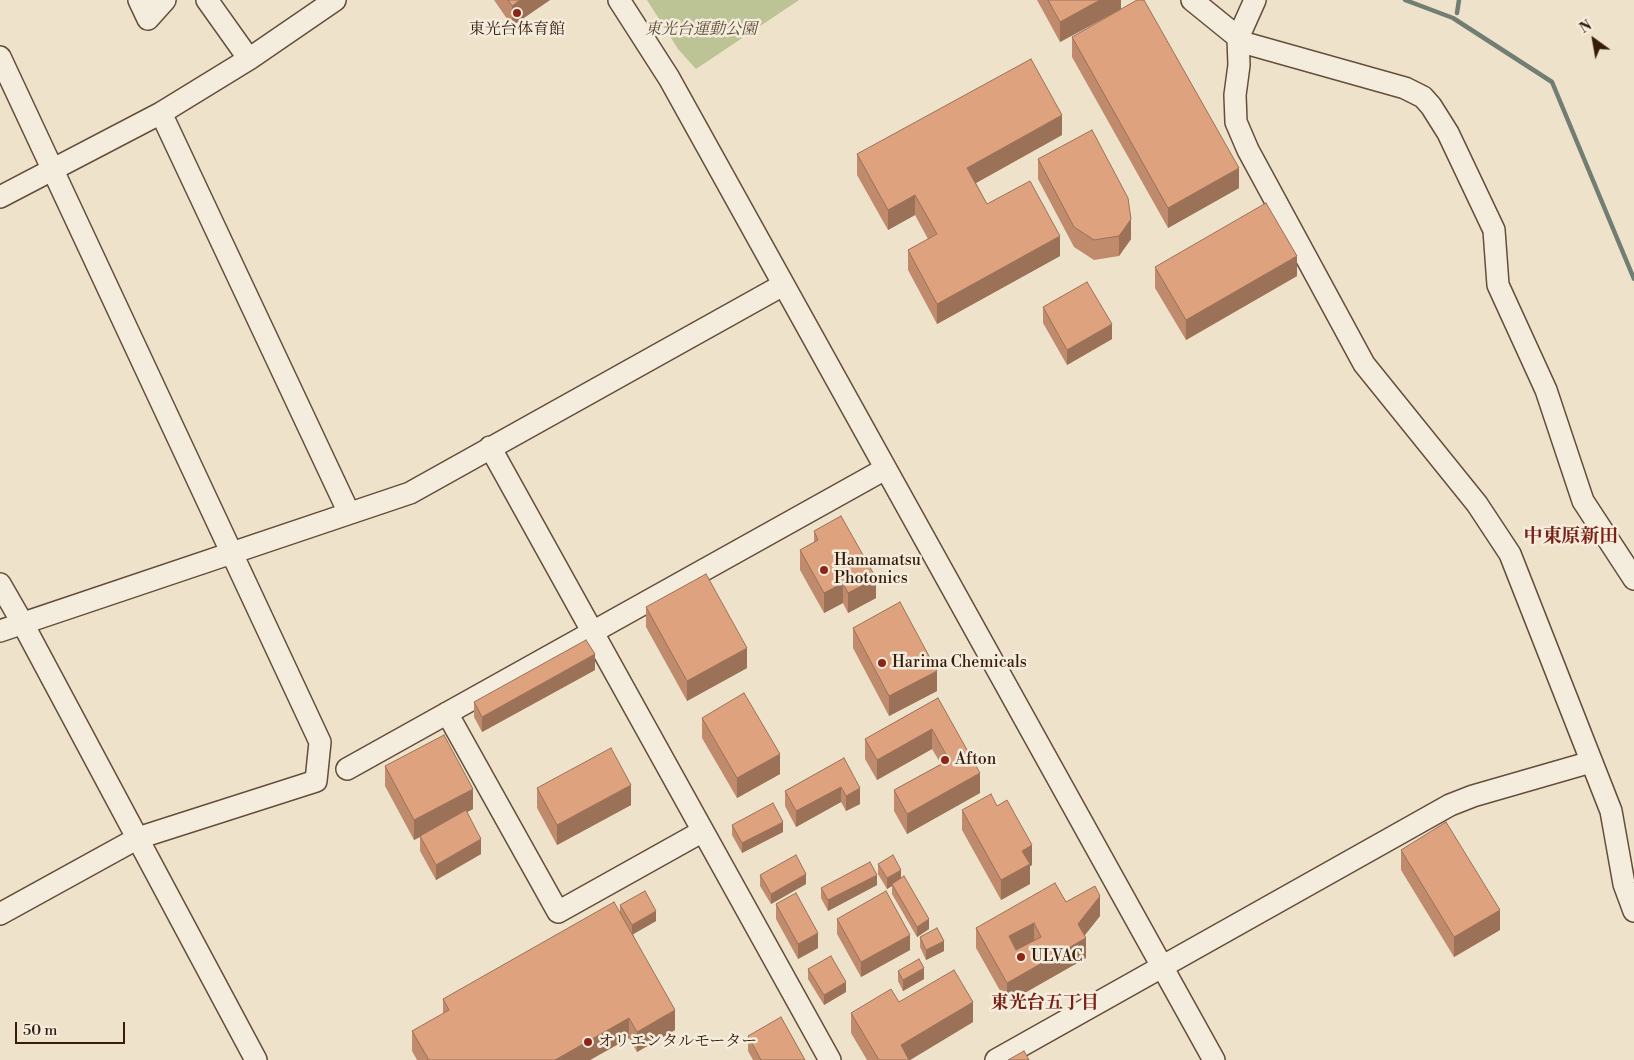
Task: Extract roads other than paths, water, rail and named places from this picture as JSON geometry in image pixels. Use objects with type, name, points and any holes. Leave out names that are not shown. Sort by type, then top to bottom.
[{"type":"street","points":[[139,0],[148,19],[165,0]]},
{"type":"street","points":[[207,0],[249,59]]},
{"type":"street","points":[[0,197],[161,113],[249,59],[334,0]]},
{"type":"street","points":[[619,0],[669,78],[1214,1060]]},
{"type":"street","points":[[1192,0],[1245,43],[1405,88],[1423,97],[1431,106],[1448,133],[1494,230],[1498,285],[1546,390],[1583,501],[1634,579]]},
{"type":"street","points":[[1255,0],[1238,38],[1239,65],[1236,122],[1248,150],[1364,364],[1476,504],[1510,554],[1611,811],[1624,884],[1634,910]]},
{"type":"street","points":[[0,57],[320,742],[316,780],[138,838],[0,914]]},
{"type":"street","points":[[161,113],[348,512]]},
{"type":"street","points":[[0,631],[348,512],[410,493],[490,446],[783,285]]},
{"type":"street","points":[[490,446],[830,1060]]},
{"type":"street","points":[[347,769],[885,469]]},
{"type":"street","points":[[0,584],[256,1060]]},
{"type":"street","points":[[447,713],[558,912],[703,832]]},
{"type":"street","points":[[996,1060],[1450,805],[1473,796],[1591,762]]},
{"type":"waterway","points":[[1405,0],[1453,18],[1552,82],[1634,279]]},
{"type":"waterway","points":[[1457,13],[1459,0]]},
{"type":"place","name":"東光台体育館","points":[[517,13]]},
{"type":"place","name":"Hamamatsu Photonics","points":[[824,570]]},
{"type":"place","name":"Harima Chemicals","points":[[882,663]]},
{"type":"place","name":"Afton","points":[[945,760]]},
{"type":"place","name":"ULVAC","points":[[1021,957]]},
{"type":"place","name":"オリエンタルモーター","points":[[588,1042]]},
{"type":"district","name":"中東原新田","points":[[1571,537]]},
{"type":"district","name":"東光台五丁目","points":[[1045,1004]]},
{"type":"park label","name":"東光台運動公園","points":[[701,30]]}]
